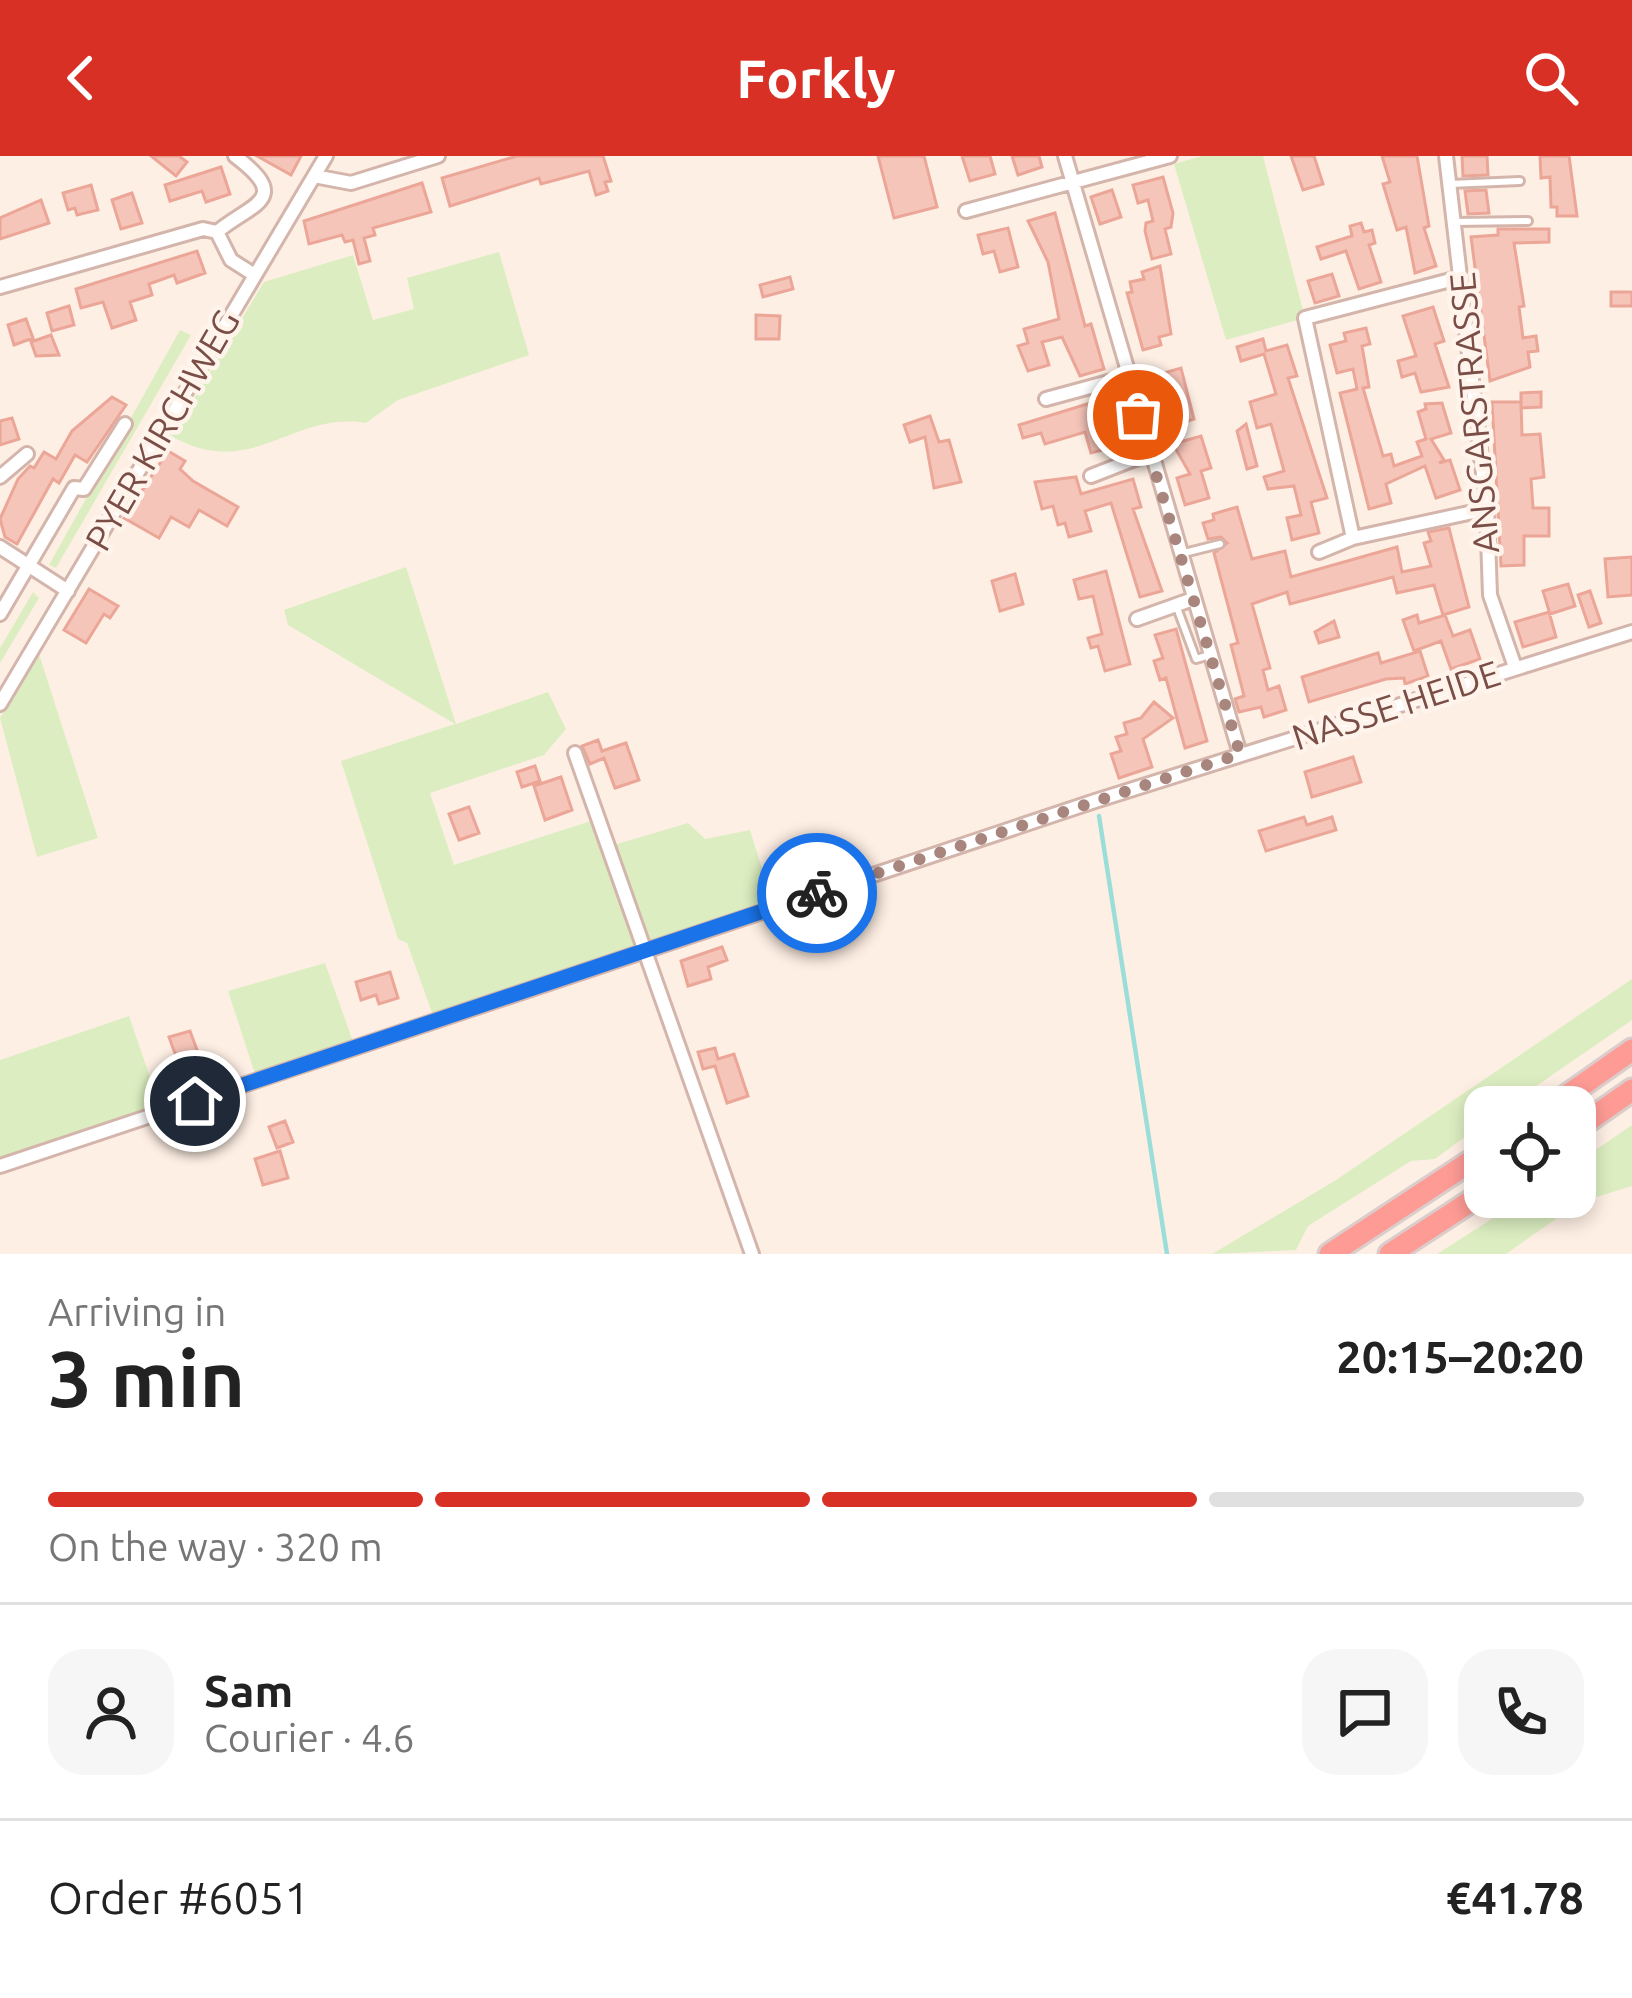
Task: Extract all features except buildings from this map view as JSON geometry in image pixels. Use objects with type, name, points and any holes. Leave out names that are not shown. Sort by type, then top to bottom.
[{"type":"highway","points":[[1581,1086],[1632,1050]]},
{"type":"highway","points":[[1596,1115],[1632,1090]]},
{"type":"highway","points":[[1330,1254],[1464,1166]]},
{"type":"highway","points":[[1390,1254],[1464,1206]]},
{"type":"street","points":[[0,287],[184,232],[217,232],[253,212],[265,193],[263,182],[235,156]]},
{"type":"street","name":"PYER KIRCHWEG","points":[[0,704],[326,156]]},
{"type":"street","points":[[314,176],[351,183],[438,156]]},
{"type":"street","points":[[1064,156],[1240,754]]},
{"type":"street","points":[[966,211],[1170,156]]},
{"type":"street","name":"ANSGARSTRASSE","points":[[1446,156],[1486,508],[1490,595],[1515,667]]},
{"type":"street","points":[[217,232],[231,260],[253,274]]},
{"type":"street","points":[[1353,538],[1305,318],[1462,277]]},
{"type":"street","points":[[1046,399],[1126,377]]},
{"type":"street","points":[[0,614],[74,488],[84,490],[125,424]]},
{"type":"street","points":[[1091,476],[1150,453]]},
{"type":"street","points":[[0,477],[28,454]]},
{"type":"street","points":[[1318,552],[1353,538],[1486,508]]},
{"type":"street","points":[[0,547],[68,591]]},
{"type":"street","points":[[1137,619],[1193,599]]},
{"type":"street","name":"NASSE HEIDE","points":[[0,1166],[1240,754],[1632,632]]},
{"type":"street","points":[[574,753],[752,1254]]},
{"type":"lane","points":[[1450,184],[1520,181]]},
{"type":"lane","points":[[1454,222],[1528,221]]},
{"type":"lane","points":[[1180,554],[1220,544]]},
{"type":"lane","points":[[1176,605],[1196,659],[1210,655]]},
{"type":"green space","points":[[1202,156],[1263,156],[1305,318],[1226,340],[1174,164]]},
{"type":"green space","points":[[499,252],[529,355],[398,400],[366,423],[315,426],[249,449],[225,452],[171,436],[264,282],[353,255],[373,320],[414,309],[407,278]]},
{"type":"green space","points":[[180,330],[191,335],[56,568],[49,565]]},
{"type":"green space","points":[[406,567],[456,724],[548,692],[566,729],[544,755],[430,793],[454,865],[597,819],[607,847],[688,823],[705,839],[750,830],[774,907],[435,1021],[407,943],[398,939],[341,761],[455,724],[288,625],[284,610]]},
{"type":"green space","points":[[33,592],[39,598],[0,663],[0,648]]},
{"type":"green space","points":[[39,654],[98,838],[37,857],[0,718]]},
{"type":"green space","points":[[325,963],[355,1047],[257,1080],[228,991]]},
{"type":"green space","points":[[1632,979],[1632,1020],[1536,1086],[1474,1086]]},
{"type":"green space","points":[[129,1016],[162,1112],[0,1166],[0,1060]]},
{"type":"green space","points":[[1464,1093],[1464,1138],[1435,1159],[1411,1161],[1308,1226],[1296,1250],[1212,1254],[1336,1180]]},
{"type":"green space","points":[[1632,1125],[1632,1186],[1596,1197],[1596,1150]]},
{"type":"green space","points":[[1493,1218],[1557,1218],[1506,1254],[1437,1254]]},
{"type":"waterway","points":[[1099,816],[1167,1254]]},
{"type":"way so far","points":[[817,893],[1240,754],[1138,415]]},
{"type":"route","points":[[195,1101],[817,893]]}]
